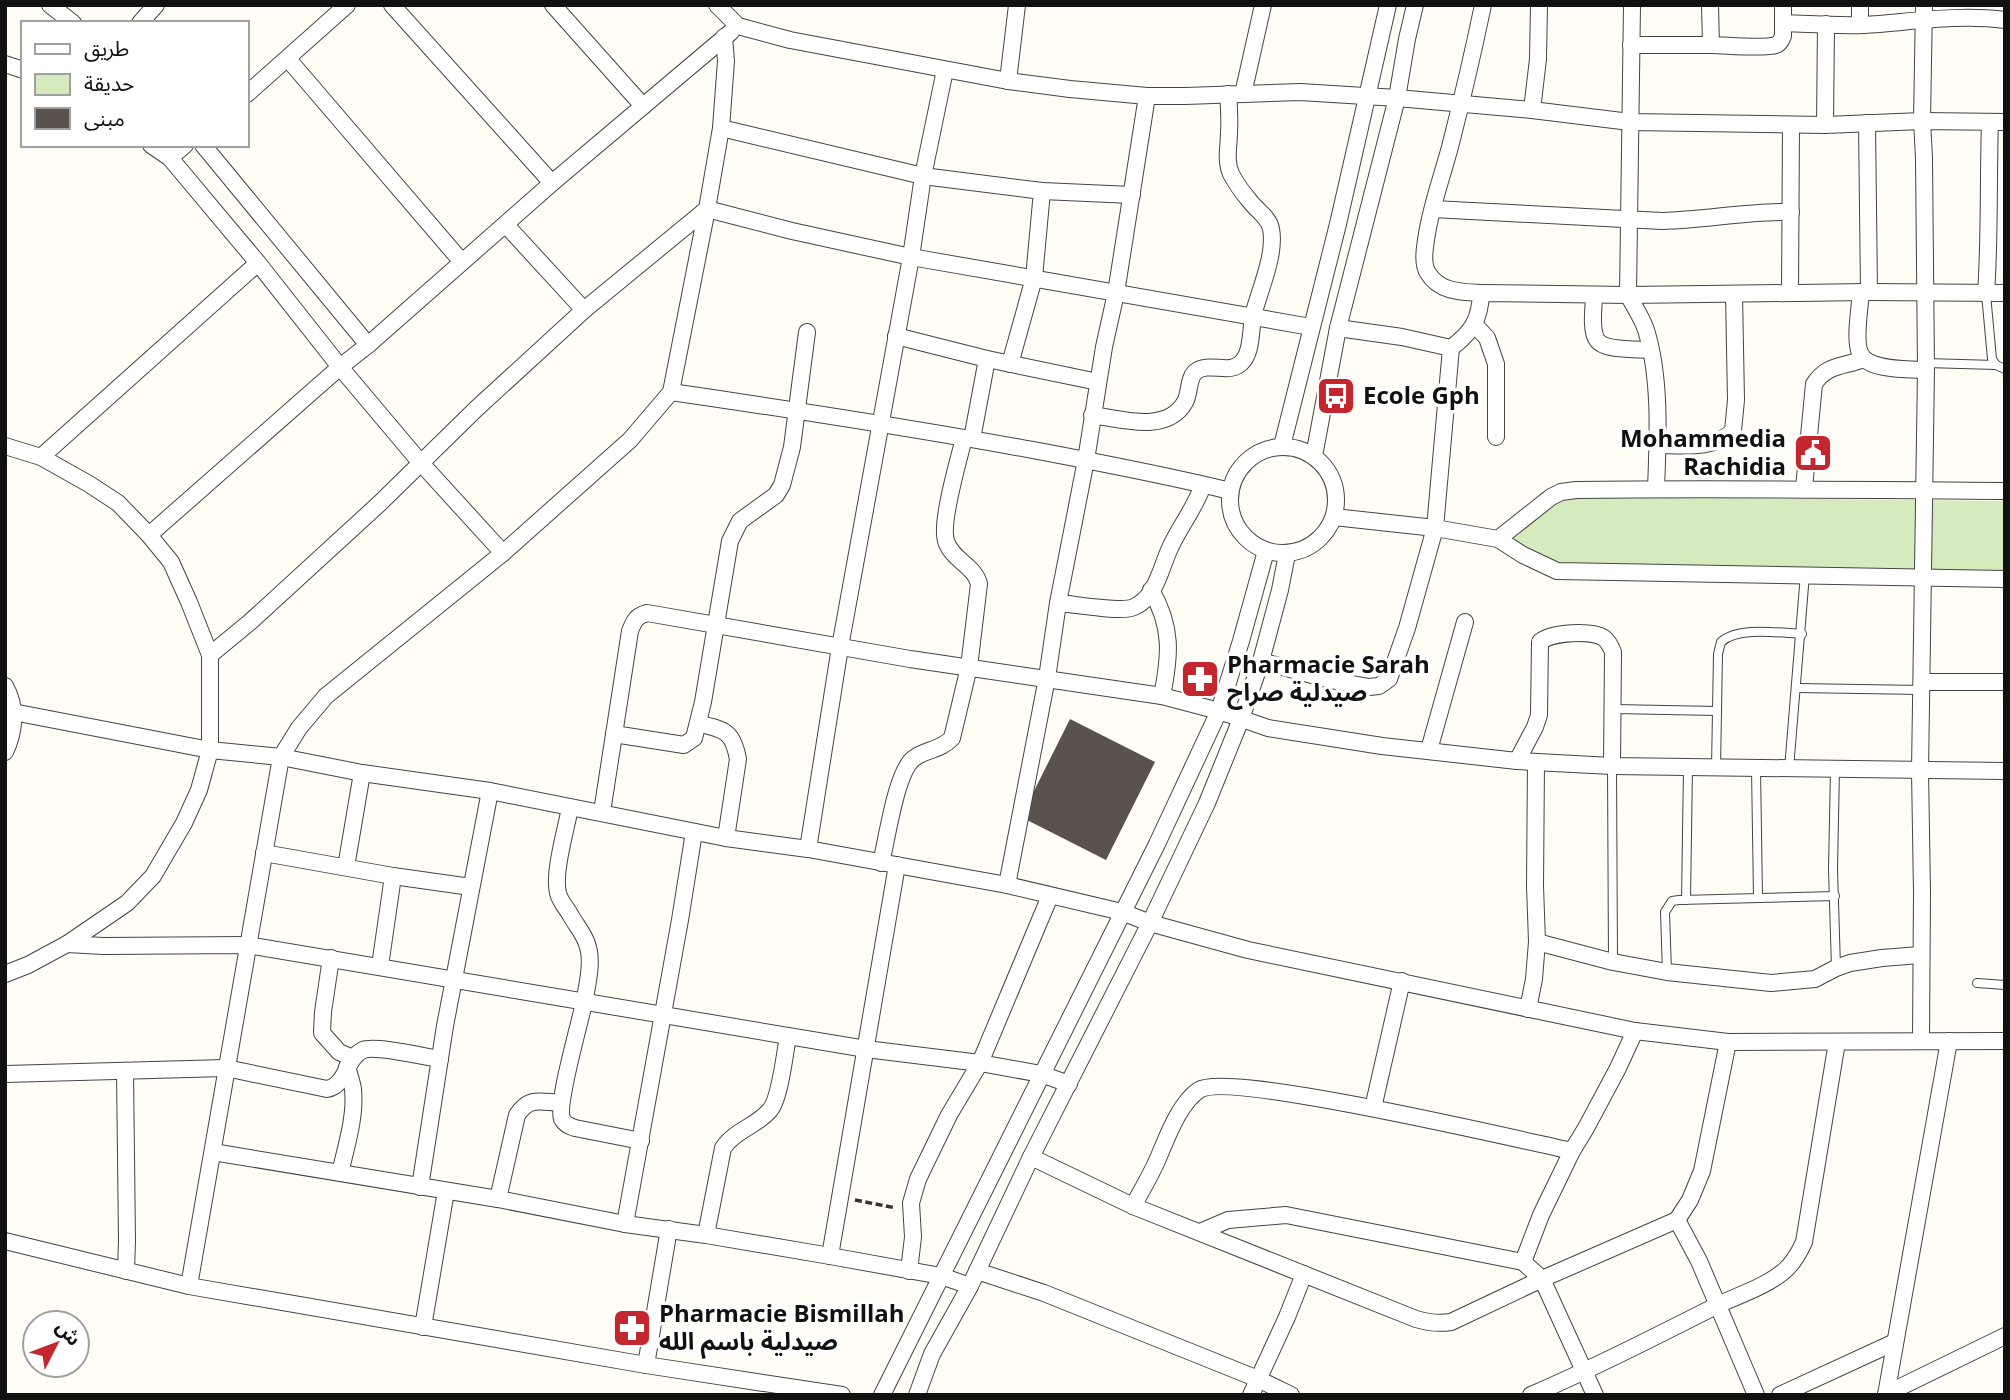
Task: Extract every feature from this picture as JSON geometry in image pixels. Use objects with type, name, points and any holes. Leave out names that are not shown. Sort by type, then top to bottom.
[{"type":"street","points":[[50,5],[70,21]]},
{"type":"street","points":[[143,21],[156,5]]},
{"type":"street","points":[[248,93],[347,5]]},
{"type":"street","points":[[392,5],[552,183]]},
{"type":"street","points":[[554,5],[643,106]]},
{"type":"street","points":[[718,5],[738,26],[790,40],[1008,81],[1147,96],[1300,92],[1461,103],[1630,122],[1791,125],[1997,122],[1988,193],[1989,256],[1986,294]]},
{"type":"street","points":[[1008,81],[1017,5]]},
{"type":"street","points":[[1092,415],[1147,422],[1164,420],[1173,415],[1187,400],[1192,375],[1197,371],[1203,368],[1233,368],[1245,359],[1253,316],[1270,256],[1271,226],[1250,202],[1230,170],[1227,155],[1236,94],[1263,5]]},
{"type":"street","points":[[1282,446],[1369,96],[1388,5]]},
{"type":"street","points":[[1314,456],[1338,328],[1397,98],[1415,5]]},
{"type":"street","points":[[1483,5],[1424,251],[1427,273],[1443,287],[1456,292],[1594,295],[2005,293]]},
{"type":"street","points":[[1532,110],[1538,59],[1539,5]]},
{"type":"street","points":[[1632,5],[1628,295],[1645,326],[1654,370],[1656,489]]},
{"type":"street","points":[[1710,5],[1711,44]]},
{"type":"street","points":[[1630,45],[1776,45],[1783,36],[1783,5]]},
{"type":"street","points":[[1860,5],[1860,25]]},
{"type":"street","points":[[1783,23],[1860,25],[1924,12],[1985,11],[2005,20]]},
{"type":"street","points":[[1921,1040],[1920,771],[1926,491],[1926,293],[1922,121],[1924,12]]},
{"type":"street","points":[[1825,125],[1826,24]]},
{"type":"street","points":[[149,535],[340,366],[368,345],[552,183],[738,26]]},
{"type":"street","points":[[189,1286],[281,757],[299,728],[326,696],[503,553],[630,440],[671,392],[720,128],[726,61],[724,37]]},
{"type":"street","points":[[288,59],[462,262]]},
{"type":"street","points":[[808,849],[839,647],[911,257],[923,176],[945,70]]},
{"type":"street","points":[[1007,885],[1048,678],[1058,603],[1116,293],[1147,96]]},
{"type":"street","points":[[1867,123],[1865,292],[1858,346],[1864,359],[1870,363],[1890,368],[1926,366]]},
{"type":"street","points":[[1790,293],[1791,125]]},
{"type":"street","points":[[720,128],[923,176],[1042,191],[1132,195]]},
{"type":"street","points":[[154,147],[170,158],[420,462],[503,553]]},
{"type":"street","points":[[170,158],[184,147]]},
{"type":"street","points":[[205,147],[368,345]]},
{"type":"street","points":[[1010,364],[1034,278],[1042,191]]},
{"type":"street","points":[[707,209],[911,257],[1311,327]]},
{"type":"street","points":[[211,655],[351,530],[584,310],[707,209]]},
{"type":"street","points":[[1433,209],[1687,220],[1766,211],[1791,212]]},
{"type":"street","points":[[506,225],[584,310]]},
{"type":"street","points":[[41,457],[258,263]]},
{"type":"street","points":[[1261,661],[1360,686],[1379,686],[1389,679],[1407,628],[1435,528],[1451,348],[1468,334],[1474,324],[1479,314],[1481,293]]},
{"type":"street","points":[[1657,445],[1714,442],[1722,440],[1733,431],[1736,400],[1734,293]]},
{"type":"street","points":[[1594,295],[1594,331],[1597,341],[1612,347],[1650,350]]},
{"type":"street","points":[[1474,324],[1487,338],[1496,364],[1496,437]]},
{"type":"street","points":[[1338,328],[1402,337],[1451,348]]},
{"type":"street","points":[[614,734],[684,745],[694,738],[699,724],[730,541],[740,521],[776,495],[782,485],[792,447],[807,332]]},
{"type":"street","points":[[896,336],[987,359],[1098,382]]},
{"type":"street","points":[[830,1256],[866,1049],[903,773],[913,759],[936,750],[952,738],[969,667],[979,584],[975,573],[951,550],[946,541],[946,531],[947,514],[987,359]]},
{"type":"street","points":[[1804,488],[1814,384],[1818,377],[1829,369],[1864,359]]},
{"type":"street","points":[[671,392],[968,439],[1086,460],[1230,491]]},
{"type":"street","points":[[5,446],[41,457],[118,503],[171,562],[211,655],[210,750],[199,790],[173,845],[153,876],[127,903],[67,944],[5,974]]},
{"type":"street","points":[[1282,446],[1314,456],[1326,468],[1334,483],[1334,517],[1327,531],[1303,550],[1287,554],[1266,551],[1252,544],[1241,534],[1233,521],[1229,506],[1234,477],[1242,464],[1253,455],[1282,446]]},
{"type":"street","points":[[1058,603],[1121,610],[1136,607],[1151,590],[1163,569],[1171,546],[1203,485]]},
{"type":"street","points":[[1498,539],[1561,492],[1804,488],[2005,491]]},
{"type":"street","points":[[1334,517],[1435,528],[1498,539],[1523,555],[1557,571],[2005,579]]},
{"type":"street","points":[[882,1395],[1157,844],[1219,711],[1266,551]]},
{"type":"street","points":[[917,1395],[932,1354],[973,1278],[1208,803],[1261,661],[1287,554]]},
{"type":"street","points":[[1151,590],[1161,606],[1168,632],[1168,664],[1162,696]]},
{"type":"street","points":[[602,812],[630,631],[639,615],[647,613],[839,647],[1162,696],[1219,711],[1268,728],[1301,734],[1517,761],[1612,766],[2005,771]]},
{"type":"street","points":[[1429,750],[1465,622]]},
{"type":"street","points":[[1517,761],[1539,715],[1540,642],[1546,637],[1561,634],[1596,635],[1604,638],[1610,645],[1615,663],[1612,766]]},
{"type":"street","points":[[1922,686],[2005,682]]},
{"type":"street","points":[[5,686],[13,712],[13,731],[5,752]]},
{"type":"street","points":[[13,712],[210,750],[281,757],[490,792],[726,838],[808,849],[1007,885],[1122,912],[1150,923],[1248,950],[1634,1031],[1728,1042],[2005,1041]]},
{"type":"street","points":[[699,724],[724,731],[730,735],[736,746],[738,759],[726,838]]},
{"type":"street","points":[[1528,1009],[1537,942],[1536,762]]},
{"type":"street","points":[[346,867],[362,772]]},
{"type":"street","points":[[420,1187],[445,1026],[456,980],[490,792]]},
{"type":"street","points":[[570,808],[557,876],[557,890],[559,899],[587,942],[590,952],[585,1002],[561,1103],[563,1121],[567,1125],[641,1141]]},
{"type":"street","points":[[625,1224],[694,832]]},
{"type":"street","points":[[264,853],[471,887]]},
{"type":"street","points":[[380,966],[393,876]]},
{"type":"street","points":[[909,1271],[913,1237],[911,1203],[918,1179],[949,1115],[980,1063],[1050,896]]},
{"type":"street","points":[[1537,942],[1613,962],[1667,972],[1771,983],[1815,979],[1836,968],[1882,958],[1920,955]]},
{"type":"street","points":[[67,944],[247,945],[866,1049],[980,1063],[1041,1074],[1069,1084]]},
{"type":"street","points":[[331,958],[322,1034],[350,1063],[353,1090],[353,1104],[340,1173]]},
{"type":"street","points":[[1373,1108],[1402,981]]},
{"type":"street","points":[[1523,1262],[1541,1215],[1572,1151],[1618,1068],[1634,1031]]},
{"type":"street","points":[[706,1235],[723,1148],[730,1138],[770,1111],[775,1100],[788,1036]]},
{"type":"street","points":[[1886,1394],[1949,1041]]},
{"type":"street","points":[[1031,1157],[1133,1206],[1416,1319],[1441,1324],[1463,1317],[1677,1220],[1690,1200],[1702,1171],[1728,1042]]},
{"type":"street","points":[[1531,1395],[1584,1373],[1764,1285],[1785,1271],[1801,1248],[1807,1223],[1837,1042]]},
{"type":"street","points":[[5,1074],[226,1068],[327,1089],[338,1085],[350,1063],[365,1049],[440,1059]]},
{"type":"street","points":[[125,1072],[125,1271]]},
{"type":"street","points":[[1133,1206],[1156,1164],[1169,1132],[1191,1097],[1201,1088],[1256,1088],[1373,1108],[1572,1151]]},
{"type":"street","points":[[498,1199],[517,1115],[523,1105],[529,1102],[561,1103]]},
{"type":"street","points":[[213,1152],[498,1199],[625,1224],[706,1235],[941,1276],[973,1278],[1044,1293],[1258,1379],[1291,1395]]},
{"type":"street","points":[[423,1327],[446,1191]]},
{"type":"street","points":[[1200,1232],[1228,1220],[1286,1215],[1523,1262],[1542,1279],[1595,1395]]},
{"type":"street","points":[[1677,1220],[1699,1261],[1756,1395]]},
{"type":"street","points":[[646,1365],[669,1229]]},
{"type":"street","points":[[5,1241],[189,1286],[646,1365],[842,1395]]},
{"type":"street","points":[[1251,1395],[1304,1274]]},
{"type":"street","points":[[1886,1394],[2005,1336]]},
{"type":"street","points":[[1780,1395],[1895,1342]]},
{"type":"lane","points":[[1986,294],[1990,348],[1996,365]]},
{"type":"lane","points":[[1926,366],[1996,365],[2005,369]]},
{"type":"lane","points":[[1789,769],[1805,575]]},
{"type":"lane","points":[[1716,768],[1718,648],[1724,638],[1762,632],[1802,634]]},
{"type":"lane","points":[[1797,688],[1922,686]]},
{"type":"lane","points":[[1614,709],[1717,711]]},
{"type":"lane","points":[[1612,766],[1613,962]]},
{"type":"lane","points":[[1686,900],[1688,767]]},
{"type":"lane","points":[[1756,768],[1758,898]]},
{"type":"lane","points":[[1835,769],[1833,869],[1836,968]]},
{"type":"lane","points":[[1667,972],[1665,912],[1672,901],[1835,896]]},
{"type":"lane","points":[[1977,983],[2005,985]]},
{"type":"path","points":[[841,1197],[911,1212]]},
{"type":"green space","points":[[1564,496],[2005,501],[2005,576],[1546,575],[1502,544]]},
{"type":"building","points":[[1070,719],[1155,762],[1106,860],[1021,817]]},
{"type":"place","name":"Ecole Gph","points":[[1336,396]]},
{"type":"place","name":"Mohammedia Rachidia","points":[[1813,453]]},
{"type":"place","name":"Pharmacie Sarah صيدلية صراح","points":[[1200,679]]},
{"type":"place","name":"Pharmacie Bismillah صيدلية باسم الله","points":[[632,1328]]}]
